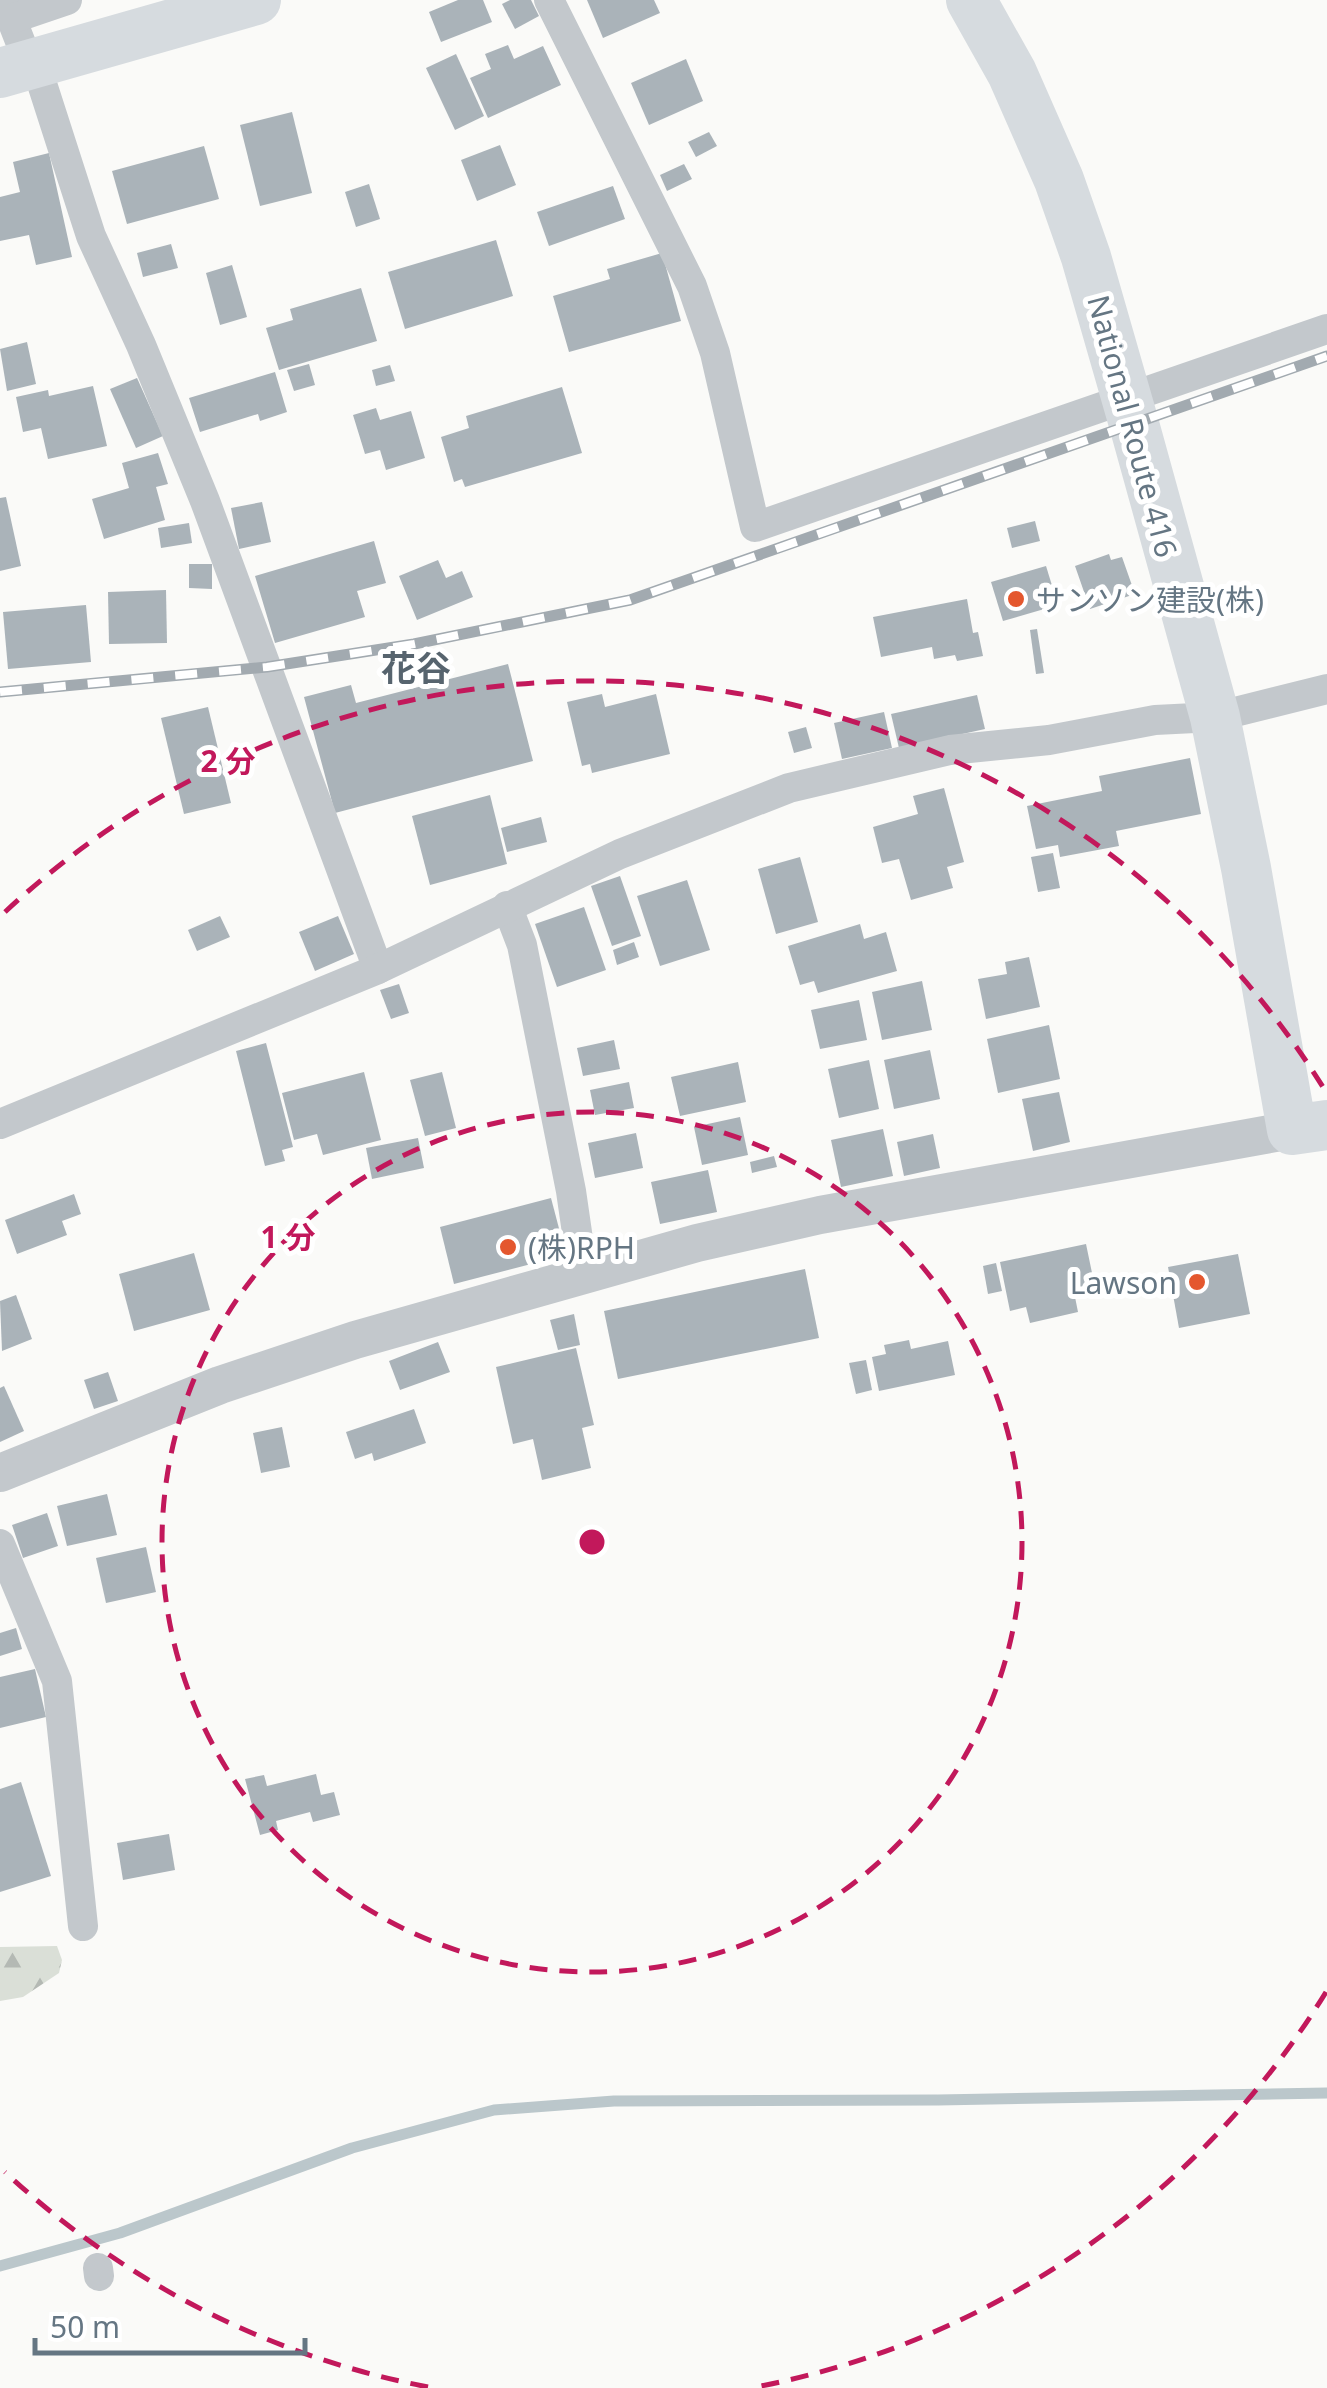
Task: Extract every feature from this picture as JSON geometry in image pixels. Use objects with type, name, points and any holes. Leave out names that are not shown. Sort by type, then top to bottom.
[{"type":"highway","points":[[21,66],[256,0]]},
{"type":"highway","name":"National Route 416","points":[[971,0],[1012,72],[1059,180],[1086,256],[1215,716],[1246,868],[1310,1128]]},
{"type":"street","points":[[67,0],[7,9],[21,66],[205,501],[378,969]]},
{"type":"street","points":[[549,0],[692,286],[707,324],[754,527],[1327,329]]},
{"type":"street","points":[[0,1124],[378,969],[620,854],[789,788],[950,750],[1049,740],[1155,720],[1215,716],[1327,689]]},
{"type":"street","points":[[507,906],[522,946],[571,1192],[583,1274]]},
{"type":"street","points":[[0,1473],[254,1374],[354,1340],[697,1243],[820,1215],[1310,1128]]},
{"type":"street","points":[[0,1544],[57,1681],[83,1926]]},
{"type":"green space","points":[[57,1946],[62,1960],[59,1973],[23,1997],[0,2001],[0,1947]]},
{"type":"building","points":[[458,0],[483,0],[492,22],[441,42],[429,12]]},
{"type":"building","points":[[531,0],[539,16],[515,29],[502,4]]},
{"type":"building","points":[[587,0],[654,0],[660,13],[603,38]]},
{"type":"building","points":[[508,45],[514,59],[543,46],[561,85],[488,118],[470,78],[491,69],[485,54]]},
{"type":"building","points":[[456,54],[484,116],[455,130],[426,68]]},
{"type":"building","points":[[686,59],[703,101],[649,125],[631,83]]},
{"type":"building","points":[[292,112],[312,193],[260,206],[240,125]]},
{"type":"building","points":[[709,132],[717,146],[696,157],[688,142]]},
{"type":"building","points":[[500,145],[516,185],[477,201],[461,160]]},
{"type":"building","points":[[204,146],[219,199],[127,224],[112,171]]},
{"type":"building","points":[[49,153],[72,257],[36,265],[29,235],[0,241],[0,197],[20,192],[13,162]]},
{"type":"building","points":[[684,164],[692,179],[667,191],[660,175]]},
{"type":"building","points":[[369,184],[380,219],[356,227],[345,192]]},
{"type":"building","points":[[613,186],[625,219],[549,246],[537,212]]},
{"type":"building","points":[[496,240],[513,296],[405,329],[388,272]]},
{"type":"building","points":[[171,244],[178,268],[143,277],[137,253]]},
{"type":"building","points":[[662,253],[681,321],[569,352],[553,296],[610,279],[607,269]]},
{"type":"building","points":[[232,265],[247,317],[220,325],[206,273]]},
{"type":"building","points":[[361,288],[377,341],[279,370],[266,328],[293,320],[290,309]]},
{"type":"building","points":[[27,342],[36,384],[7,391],[0,349]]},
{"type":"building","points":[[309,364],[315,385],[294,391],[287,370]]},
{"type":"building","points":[[390,365],[395,381],[376,386],[372,370]]},
{"type":"building","points":[[275,372],[287,412],[260,421],[258,414],[200,432],[189,398]]},
{"type":"building","points":[[137,378],[163,436],[136,448],[110,389]]},
{"type":"building","points":[[93,386],[107,446],[48,459],[41,428],[23,432],[16,397],[48,390],[49,396]]},
{"type":"building","points":[[562,387],[582,453],[465,487],[462,479],[454,482],[441,437],[469,428],[466,416]]},
{"type":"building","points":[[376,408],[380,420],[411,411],[425,458],[386,470],[380,450],[365,454],[353,415]]},
{"type":"building","points":[[158,453],[168,484],[156,487],[165,520],[104,539],[92,499],[129,488],[122,463]]},
{"type":"building","points":[[6,497],[21,566],[0,571],[0,498]]},
{"type":"building","points":[[262,502],[271,542],[239,549],[231,508]]},
{"type":"building","points":[[1035,521],[1040,541],[1012,548],[1007,528]]},
{"type":"building","points":[[189,523],[192,543],[161,548],[158,528]]},
{"type":"building","points":[[374,541],[386,583],[357,591],[365,617],[275,643],[255,576]]},
{"type":"building","points":[[1109,554],[1111,560],[1122,557],[1135,594],[1090,609],[1075,566]]},
{"type":"building","points":[[438,560],[446,578],[462,571],[473,597],[417,620],[399,576]]},
{"type":"building","points":[[189,564],[212,564],[212,589],[189,588]]},
{"type":"building","points":[[1046,566],[1058,605],[1003,621],[991,582]]},
{"type":"building","points":[[166,590],[167,643],[109,644],[108,592]]},
{"type":"building","points":[[967,599],[973,633],[978,632],[983,656],[957,661],[955,655],[934,659],[932,647],[881,657],[873,617]]},
{"type":"building","points":[[86,605],[91,662],[8,669],[3,612]]},
{"type":"building","points":[[1037,629],[1044,673],[1036,674],[1030,630]]},
{"type":"building","points":[[508,664],[533,761],[335,813],[304,697],[351,685],[356,703]]},
{"type":"building","points":[[602,694],[605,707],[656,694],[670,754],[592,773],[590,764],[582,766],[567,702]]},
{"type":"building","points":[[977,695],[985,729],[899,748],[891,714]]},
{"type":"building","points":[[208,707],[231,803],[184,814],[161,718]]},
{"type":"building","points":[[884,712],[892,748],[842,759],[834,723]]},
{"type":"building","points":[[806,727],[812,748],[794,753],[788,732]]},
{"type":"building","points":[[1190,758],[1201,814],[1116,831],[1119,846],[1060,857],[1058,845],[1036,849],[1027,806],[1102,791],[1099,776]]},
{"type":"building","points":[[944,788],[964,862],[947,867],[953,888],[911,900],[899,859],[882,863],[873,827],[918,814],[913,796]]},
{"type":"building","points":[[490,795],[507,864],[430,885],[412,816]]},
{"type":"building","points":[[541,817],[547,842],[507,852],[501,828]]},
{"type":"building","points":[[1053,853],[1060,888],[1038,892],[1031,857]]},
{"type":"building","points":[[800,857],[818,922],[776,934],[758,869]]},
{"type":"building","points":[[620,876],[641,936],[612,946],[591,886]]},
{"type":"building","points":[[687,880],[710,950],[660,966],[637,896]]},
{"type":"building","points":[[584,907],[606,970],[557,987],[535,924]]},
{"type":"building","points":[[220,916],[230,937],[197,951],[188,930]]},
{"type":"building","points":[[338,916],[354,954],[315,971],[299,932]]},
{"type":"building","points":[[860,924],[864,939],[886,932],[897,971],[818,993],[814,981],[800,985],[788,946]]},
{"type":"building","points":[[634,942],[639,957],[617,965],[613,950]]},
{"type":"building","points":[[1029,957],[1040,1007],[986,1019],[978,979],[1007,974],[1005,962]]},
{"type":"building","points":[[922,981],[932,1030],[882,1040],[872,992]]},
{"type":"building","points":[[399,984],[409,1013],[391,1019],[380,990]]},
{"type":"building","points":[[859,1000],[867,1040],[820,1049],[811,1010]]},
{"type":"building","points":[[1049,1025],[1060,1079],[998,1093],[987,1039]]},
{"type":"building","points":[[614,1040],[620,1069],[583,1076],[577,1048]]},
{"type":"building","points":[[266,1043],[293,1147],[282,1150],[285,1161],[265,1166],[236,1051]]},
{"type":"building","points":[[930,1050],[940,1099],[894,1109],[884,1060]]},
{"type":"building","points":[[869,1060],[879,1109],[839,1118],[828,1069]]},
{"type":"building","points":[[738,1062],[746,1102],[680,1116],[671,1077]]},
{"type":"building","points":[[364,1072],[381,1140],[323,1155],[317,1134],[294,1140],[282,1093]]},
{"type":"building","points":[[442,1072],[456,1128],[425,1136],[410,1080]]},
{"type":"building","points":[[629,1082],[634,1108],[595,1115],[590,1090]]},
{"type":"building","points":[[1059,1092],[1070,1142],[1033,1151],[1022,1099]]},
{"type":"building","points":[[740,1117],[748,1155],[702,1165],[694,1127]]},
{"type":"building","points":[[883,1129],[893,1176],[841,1187],[831,1140]]},
{"type":"building","points":[[636,1133],[643,1168],[595,1178],[588,1143]]},
{"type":"building","points":[[933,1134],[940,1168],[904,1176],[897,1142]]},
{"type":"building","points":[[418,1138],[424,1168],[372,1179],[366,1148]]},
{"type":"building","points":[[774,1156],[777,1167],[752,1173],[750,1162]]},
{"type":"building","points":[[708,1170],[717,1212],[660,1224],[651,1182]]},
{"type":"building","points":[[74,1194],[81,1214],[62,1221],[67,1235],[17,1254],[5,1220]]},
{"type":"building","points":[[551,1198],[566,1255],[454,1284],[440,1227]]},
{"type":"building","points":[[1086,1244],[1096,1292],[1075,1297],[1078,1312],[1030,1323],[1026,1307],[1010,1311],[1000,1262]]},
{"type":"building","points":[[194,1253],[210,1310],[134,1331],[119,1274]]},
{"type":"building","points":[[1238,1254],[1250,1314],[1179,1328],[1168,1267]]},
{"type":"building","points":[[996,1263],[1002,1291],[988,1294],[983,1266]]},
{"type":"building","points":[[805,1269],[819,1338],[618,1379],[604,1311]]},
{"type":"building","points":[[16,1295],[32,1339],[2,1351],[0,1301]]},
{"type":"building","points":[[574,1314],[580,1345],[558,1350],[550,1320]]},
{"type":"building","points":[[909,1340],[911,1349],[948,1341],[955,1375],[879,1391],[872,1357],[886,1354],[884,1345]]},
{"type":"building","points":[[438,1342],[450,1372],[400,1390],[389,1361]]},
{"type":"building","points":[[576,1348],[594,1425],[582,1428],[591,1468],[542,1480],[533,1439],[513,1444],[496,1367]]},
{"type":"building","points":[[866,1360],[872,1390],[856,1394],[849,1363]]},
{"type":"building","points":[[108,1372],[118,1401],[94,1409],[84,1380]]},
{"type":"building","points":[[4,1386],[24,1431],[0,1442],[0,1388]]},
{"type":"building","points":[[414,1409],[426,1443],[374,1461],[372,1453],[355,1459],[346,1432]]},
{"type":"building","points":[[282,1427],[290,1467],[261,1473],[253,1433]]},
{"type":"building","points":[[107,1494],[117,1535],[67,1546],[57,1506]]},
{"type":"building","points":[[47,1513],[58,1546],[23,1558],[12,1525]]},
{"type":"building","points":[[146,1547],[156,1592],[106,1603],[96,1558]]},
{"type":"building","points":[[16,1628],[22,1649],[0,1656],[0,1633]]},
{"type":"building","points":[[35,1669],[46,1717],[0,1728],[0,1677]]},
{"type":"building","points":[[316,1774],[321,1795],[334,1792],[340,1815],[313,1822],[310,1812],[276,1821],[278,1830],[260,1835],[245,1779],[264,1775],[267,1786]]},
{"type":"building","points":[[21,1782],[51,1876],[0,1892],[0,1789]]},
{"type":"building","points":[[169,1834],[175,1870],[123,1880],[117,1843]]},
{"type":"waterway","points":[[0,2266],[120,2233],[352,2148],[494,2110],[614,2101],[1327,2093]]},
{"type":"railway","points":[[0,692],[267,667],[414,644],[630,600],[1327,356]]},
{"type":"place","name":"サンソン建設(株)","points":[[1016,599]]},
{"type":"place","name":"(株)RPH","points":[[508,1247]]},
{"type":"place","name":"Lawson","points":[[1197,1282]]},
{"type":"district","name":"花谷","points":[[416,667]]}]
